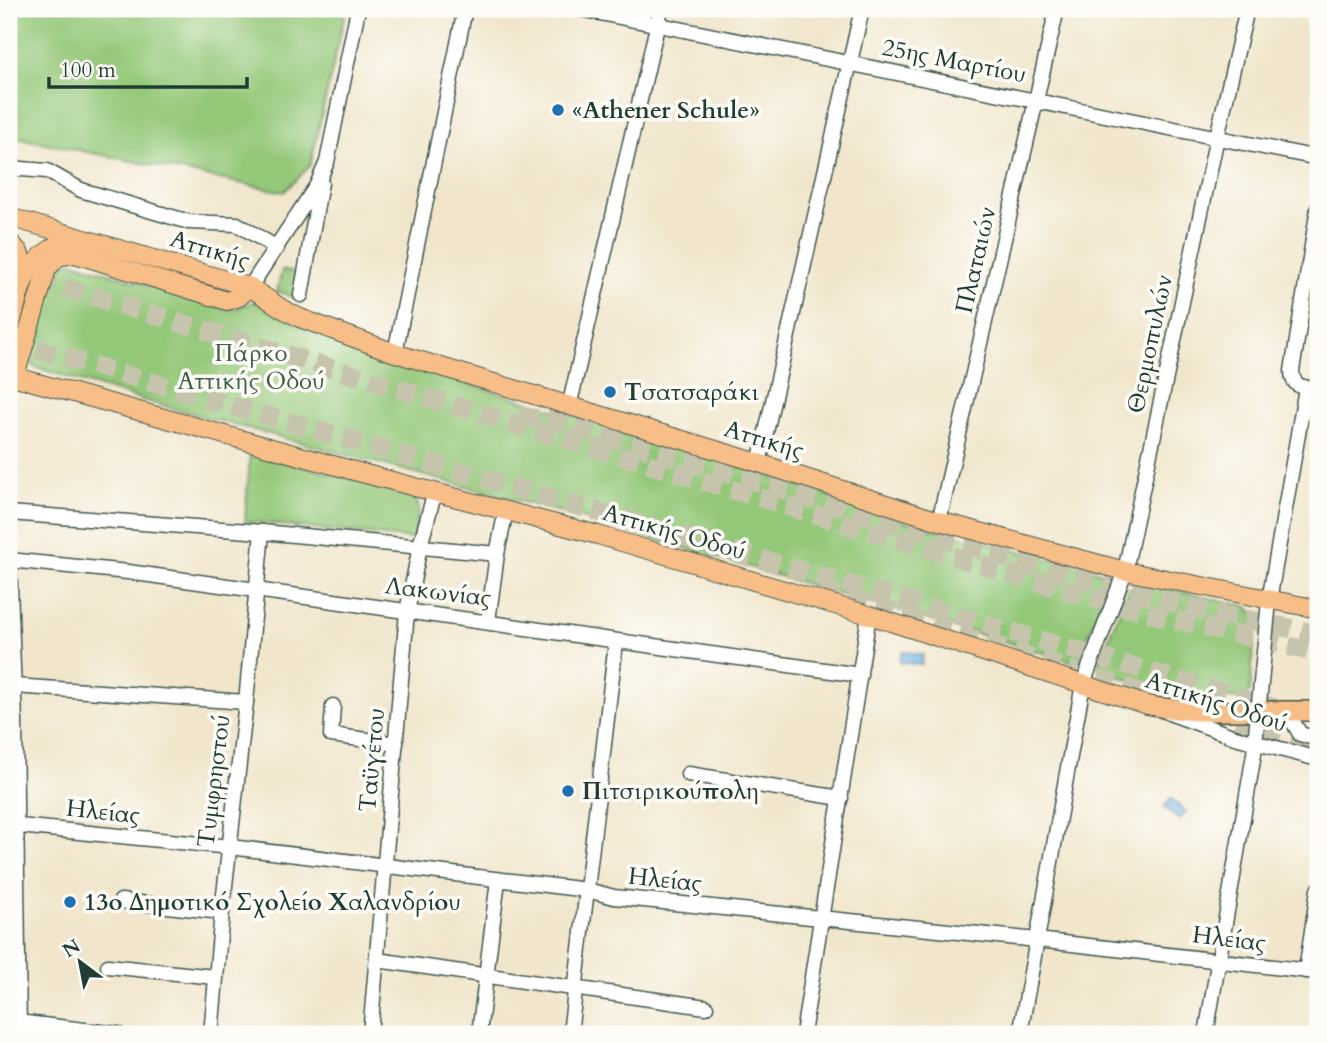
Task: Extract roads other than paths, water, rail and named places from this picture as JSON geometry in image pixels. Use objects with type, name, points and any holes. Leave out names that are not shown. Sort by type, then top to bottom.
[{"type":"highway","points":[[1163,708],[1198,711],[1318,711]]},
{"type":"main road","name":"Αττικής","points":[[9,216],[250,287],[300,318],[395,353],[759,463],[939,521],[1125,571],[1318,609]]},
{"type":"main road","points":[[9,331],[26,273],[46,251],[74,236]]},
{"type":"main road","points":[[9,241],[19,252],[26,273]]},
{"type":"main road","points":[[12,375],[47,269],[58,257],[75,254],[227,301],[239,298],[250,287]]},
{"type":"main road","name":"Αττικής Οδού","points":[[12,375],[358,472],[506,510],[869,615],[1163,708]]},
{"type":"street","points":[[302,295],[323,173],[358,9]]},
{"type":"street","points":[[395,353],[465,9]]},
{"type":"street","name":"25ης Μαρτίου","points":[[580,9],[1318,158]]},
{"type":"street","points":[[569,407],[661,9]]},
{"type":"street","points":[[759,463],[862,9]]},
{"type":"street","name":"Πλαταιών","points":[[939,521],[1057,9]]},
{"type":"street","name":"Θερμοπυλών","points":[[1020,1034],[1083,684],[1125,571],[1217,136],[1247,9]]},
{"type":"street","points":[[9,168],[47,171],[81,190],[189,222],[237,224],[276,248]]},
{"type":"street","points":[[250,287],[323,173]]},
{"type":"street","points":[[1206,1034],[1256,742],[1269,601],[1312,389],[1299,386],[1292,377],[1313,265],[1318,208]]},
{"type":"street","name":"Ταϋγέτου","points":[[370,1034],[407,612],[435,491]]},
{"type":"street","points":[[488,621],[506,510]]},
{"type":"street","points":[[9,513],[262,532],[497,554]]},
{"type":"street","name":"Τυμφρηστού","points":[[211,1034],[262,532]]},
{"type":"street","points":[[9,560],[14,686],[12,825],[16,1026],[118,1034]]},
{"type":"street","name":"Λακωνίας","points":[[9,560],[128,572],[860,675]]},
{"type":"street","points":[[803,1034],[869,615]]},
{"type":"street","points":[[570,1034],[617,642]]},
{"type":"street","points":[[14,686],[246,702]]},
{"type":"street","points":[[333,706],[331,735],[396,744]]},
{"type":"street","name":"Αττικής Οδού","points":[[1163,708],[1172,715],[1318,760]]},
{"type":"street","points":[[1287,711],[1300,734],[1318,739]]},
{"type":"street","points":[[688,774],[841,798]]},
{"type":"street","name":"Ηλείας","points":[[12,825],[385,865],[587,890],[614,897],[1037,940],[1312,972]]},
{"type":"street","points":[[479,1034],[498,880]]},
{"type":"street","points":[[1312,972],[1318,890]]},
{"type":"street","points":[[121,901],[222,912]]},
{"type":"street","points":[[377,960],[706,1007]]},
{"type":"street","points":[[108,966],[215,977]]},
{"type":"water","points":[[902,651],[923,655],[922,665],[900,662]]},
{"type":"water","points":[[1171,799],[1186,812],[1179,820],[1164,807]]},
{"type":"tunnel","points":[[9,271],[1065,590],[1164,617],[1318,653]]},
{"type":"tunnel","points":[[9,341],[1275,708]]},
{"type":"tunnel","points":[[519,417],[552,420],[1071,577],[1219,614],[1318,634]]},
{"type":"tunnel","points":[[821,589],[1129,688],[1317,741]]},
{"type":"place","name":"«Athener Schule»","points":[[558,110]]},
{"type":"place","name":"Τσατσαράκι","points":[[610,392]]},
{"type":"place","name":"Πιτσιρικούπολη","points":[[568,791]]},
{"type":"place","name":"13ο Δημοτικό Σχολείο Χαλανδρίου","points":[[70,902]]},
{"type":"park label","name":"Πάρκο Αττικής Οδού","points":[[251,367]]}]
